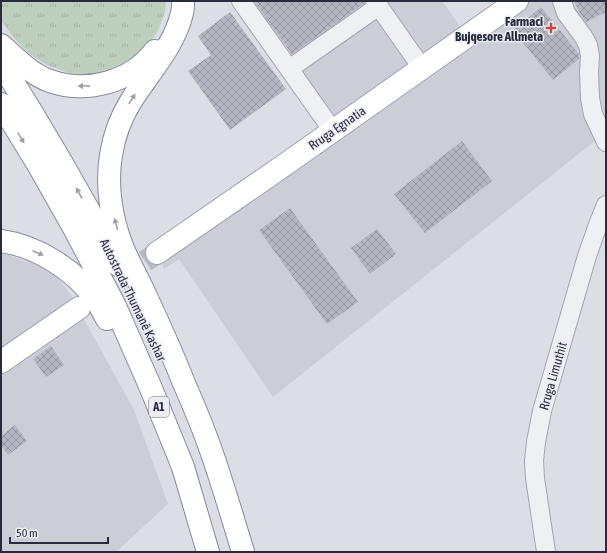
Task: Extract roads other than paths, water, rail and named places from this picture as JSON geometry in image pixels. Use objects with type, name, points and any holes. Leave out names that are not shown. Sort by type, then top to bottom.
[{"type":"main road","points":[[1,45],[33,72],[49,80],[65,85],[96,86],[127,75],[141,66],[154,53],[164,37],[172,19],[177,1]]},
{"type":"main road","points":[[184,1],[178,27],[122,118],[115,137],[111,155],[109,190],[112,209],[122,246],[174,358],[213,455],[220,494]]},
{"type":"main road","name":"Rruga Egnatia","points":[[157,253],[517,1]]},
{"type":"main road","name":"Autostrada Thumanë Kashar","points":[[1,63],[72,180],[95,221],[131,292],[157,346],[220,494],[235,544]]},
{"type":"main road","name":"Autostrada Thumanë Kashar","points":[[1,104],[39,166],[114,304],[183,467],[193,516],[208,552]]},
{"type":"main road","points":[[1,241],[19,245],[52,259],[78,279],[96,300],[112,326],[172,470],[193,516],[198,552]]},
{"type":"main road","points":[[1,362],[79,308]]},
{"type":"street","points":[[241,1],[333,131]]},
{"type":"street","points":[[562,1],[566,12],[588,45],[590,56],[590,98],[593,114],[606,142]]},
{"type":"street","points":[[290,69],[377,4],[422,68]]},
{"type":"street","name":"Rruga Limuthit","points":[[546,552],[535,478],[534,462],[536,442],[542,411],[587,256],[606,205]]},
{"type":"tunnel","points":[[91,299],[157,253]]},
{"type":"place","name":"Farmaci Bujqesore Allmeta","points":[[551,28]]}]
